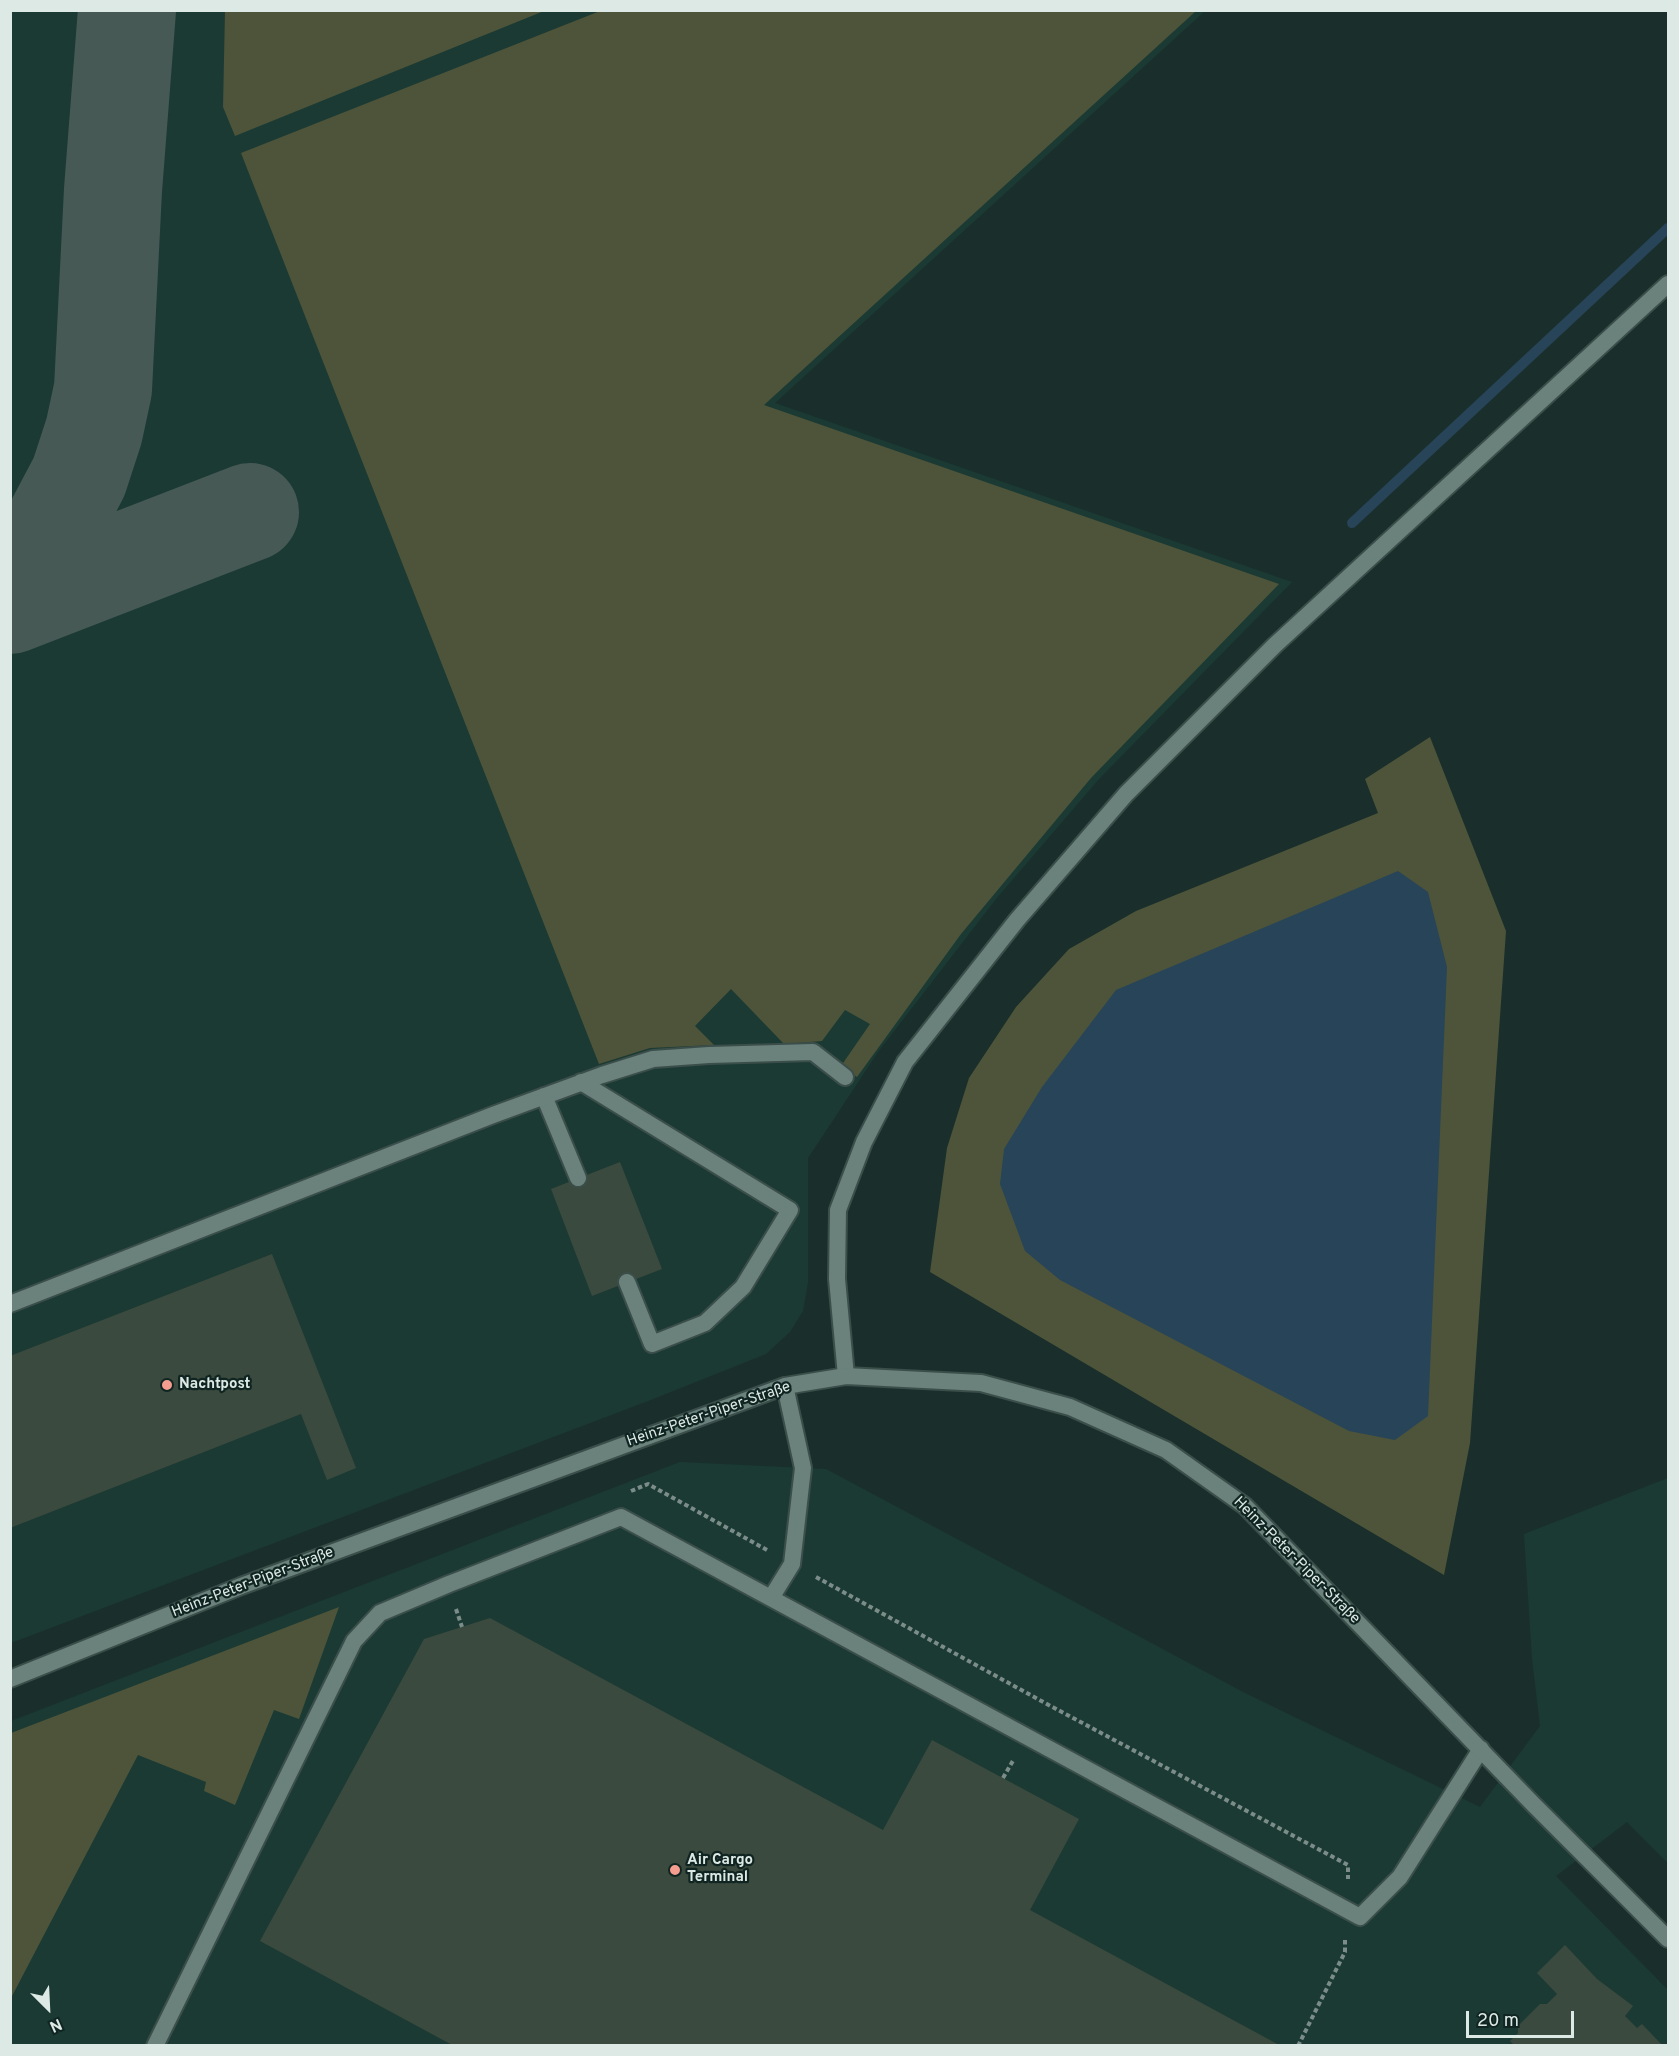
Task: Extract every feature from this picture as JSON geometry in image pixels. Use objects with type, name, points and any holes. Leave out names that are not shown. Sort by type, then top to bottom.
[{"type":"street","points":[[846,1376],[837,1279],[838,1210],[864,1142],[905,1062],[1017,920],[1126,794],[1275,645],[1668,284]]},
{"type":"street","points":[[10,1304],[544,1096],[653,1059],[813,1052],[845,1077]]},
{"type":"street","points":[[581,1082],[790,1210],[743,1287],[705,1323],[652,1344],[627,1282]]},
{"type":"street","points":[[544,1096],[578,1178]]},
{"type":"street","name":"Heinz-Peter-Piper-Straße","points":[[10,1679],[241,1586],[784,1386],[846,1376],[981,1383],[1070,1407],[1166,1450],[1245,1506],[1533,1804],[1668,1939]]},
{"type":"street","points":[[771,1598],[792,1564],[803,1468],[784,1386]]},
{"type":"street","points":[[155,2046],[354,1641],[380,1613],[621,1516],[1360,1917],[1400,1877],[1481,1749]]},
{"type":"shaded area","points":[[225,10],[544,11],[235,136],[223,107]]},
{"type":"shaded area","points":[[11,11],[1205,11],[775,403],[1292,582],[1099,779],[996,899],[878,1052],[808,1158],[808,1282],[803,1311],[790,1332],[766,1354],[11,1643]]},
{"type":"shaded area","points":[[600,11],[1196,11],[764,405],[1279,584],[1091,778],[961,934],[857,1077],[841,1066],[870,1024],[845,1010],[822,1041],[784,1044],[731,989],[695,1026],[714,1045],[650,1048],[599,1064],[241,153]]},
{"type":"shaded area","points":[[1430,737],[1506,931],[1470,1443],[1444,1575],[930,1272],[947,1148],[969,1078],[1016,1007],[1069,949],[1136,911],[1378,813],[1365,779]]},
{"type":"shaded area","points":[[680,1462],[826,1469],[1243,1692],[1480,1807],[1540,1726],[1532,1658],[1524,1534],[1668,1478],[1668,1863],[1627,1822],[1556,1876],[1668,1990],[1668,2045],[11,2046],[11,1721]]},
{"type":"shaded area","points":[[339,1607],[299,1719],[274,1710],[235,1805],[204,1791],[206,1782],[138,1755],[11,1998],[11,1733]]},
{"type":"water","points":[[1398,871],[1428,892],[1447,967],[1428,1416],[1395,1440],[1349,1431],[1060,1280],[1025,1251],[1000,1184],[1004,1149],[1042,1087],[1116,990]]},
{"type":"building","points":[[620,1162],[662,1269],[592,1296],[551,1189]]},
{"type":"building","name":"Nachtpost","points":[[272,1254],[356,1468],[327,1480],[301,1414],[10,1528],[10,1356]]},
{"type":"building","name":"Air Cargo Terminal","points":[[490,1618],[883,1830],[932,1740],[1079,1819],[1030,1910],[1281,2046],[454,2046],[260,1941],[424,1639]]},
{"type":"building","points":[[1565,1945],[1597,1979],[1633,2006],[1625,2016],[1637,2028],[1642,2024],[1663,2046],[1515,2046],[1510,2041],[1518,2033],[1518,2026],[1540,2004],[1547,2004],[1557,1994],[1537,1973]]},
{"type":"waterway","points":[[1352,523],[1668,228]]},
{"type":"taxiway","points":[[10,577],[52,528],[79,477],[94,431],[103,389],[113,190],[127,10]]},
{"type":"taxiway","points":[[10,605],[250,512]]},
{"type":"place","name":"Nachtpost","points":[[167,1385]]},
{"type":"place","name":"Air Cargo Terminal","points":[[675,1870]]}]
